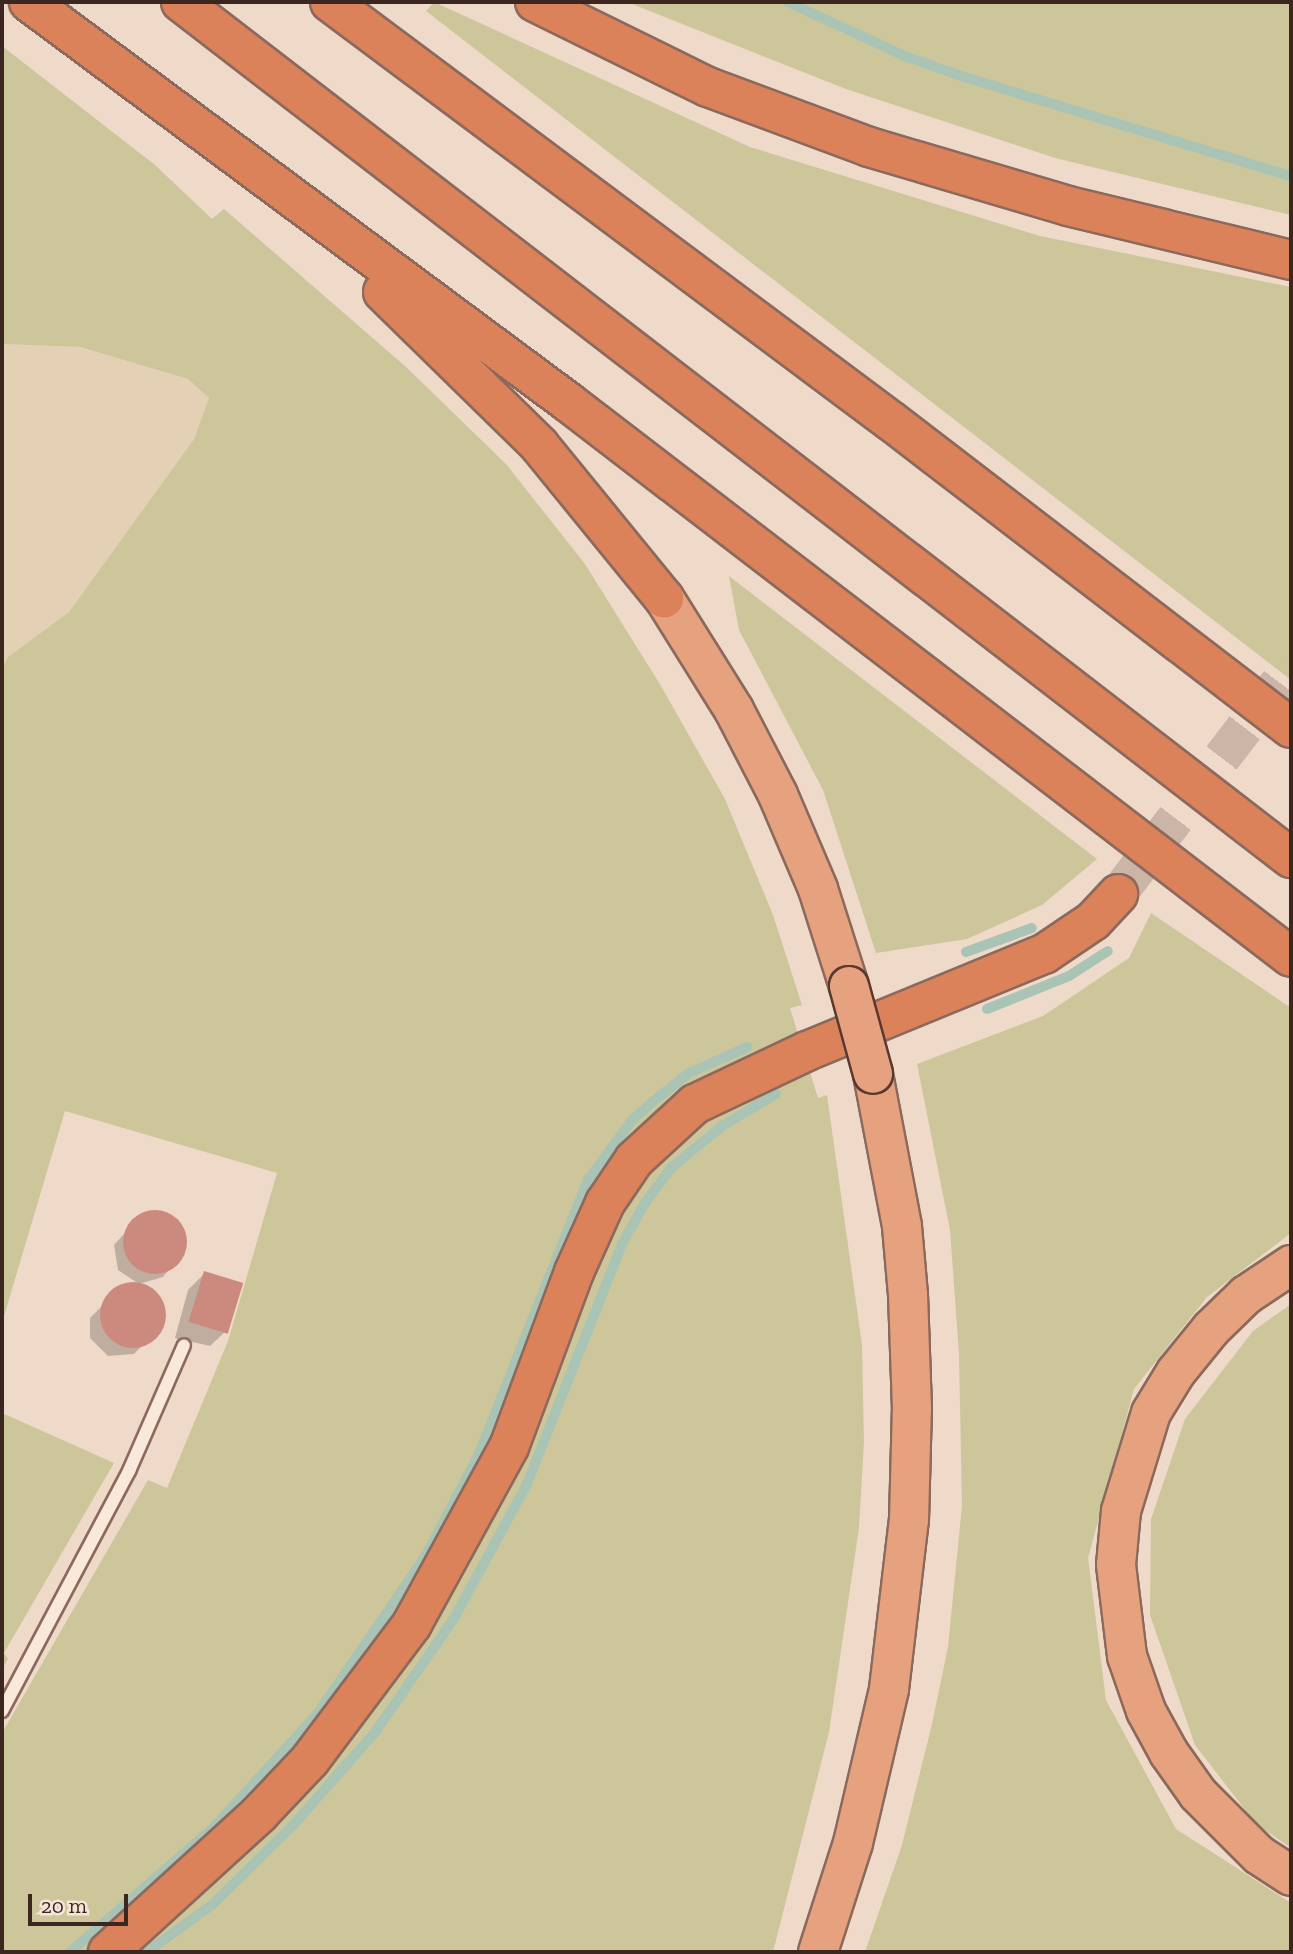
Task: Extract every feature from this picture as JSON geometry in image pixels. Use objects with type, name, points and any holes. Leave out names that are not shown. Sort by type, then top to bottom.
[{"type":"highway","points":[[29,2],[568,402],[1291,957]]},
{"type":"highway","points":[[181,2],[1291,858]]},
{"type":"highway","points":[[330,2],[880,412],[1291,728]]},
{"type":"highway","points":[[535,2],[708,87],[869,147],[1069,206],[1291,260]]},
{"type":"highway","points":[[104,60],[389,297],[466,368],[539,445],[664,598],[734,710],[778,795],[818,889],[873,1074],[902,1226],[912,1409],[909,1520],[889,1689],[853,1843],[818,1952]]},
{"type":"highway","points":[[108,1952],[259,1814],[310,1760],[412,1623],[509,1447],[574,1272],[605,1203],[634,1160],[695,1104],[785,1060],[1044,954],[1093,921],[1118,894]]},
{"type":"highway","points":[[1291,1265],[1246,1295],[1211,1329],[1176,1372],[1151,1413],[1122,1511],[1116,1565],[1127,1656],[1146,1711],[1169,1753],[1198,1794],[1259,1855],[1291,1876]]},
{"type":"lane","points":[[2,1711],[129,1471],[184,1345]]},
{"type":"shaded area","points":[[434,2],[750,147],[1040,236],[1291,287],[1291,680],[426,11]]},
{"type":"shaded area","points":[[627,2],[1291,2],[1291,215],[1055,158],[846,89]]},
{"type":"shaded area","points":[[2,46],[155,165],[212,219],[224,209],[405,366],[506,464],[585,564],[661,686],[725,799],[773,915],[802,1005],[790,1008],[818,1098],[827,1095],[862,1345],[864,1441],[859,1528],[829,1732],[773,1952],[2,1952],[2,1733],[148,1480],[167,1488],[228,1341],[277,1173],[65,1111],[2,1323],[2,668],[8,657],[69,612],[194,439],[209,398],[188,379],[80,347],[2,344]]},
{"type":"shaded area","points":[[2,344],[80,347],[188,379],[209,398],[194,439],[69,612],[8,657],[2,668]]},
{"type":"shaded area","points":[[729,576],[1097,859],[1042,905],[967,939],[876,953],[823,790],[739,630]]},
{"type":"shaded area","points":[[1151,913],[1291,1008],[1291,1233],[1207,1297],[1134,1389],[1088,1558],[1106,1700],[1176,1829],[1291,1903],[1291,1952],[865,1952],[902,1845],[932,1724],[948,1647],[962,1506],[959,1354],[950,1230],[917,1064],[1043,1016],[1129,958]]},
{"type":"shaded area","points":[[1291,1304],[1291,1848],[1256,1824],[1195,1745],[1150,1615],[1151,1519],[1185,1419],[1253,1331]]},
{"type":"shaded area","points":[[2,1413],[114,1463],[4,1653],[8,1659],[2,1669]]},
{"type":"building","points":[[155,1210],[178,1219],[187,1242],[178,1265],[155,1274],[132,1265],[123,1242],[132,1219]]},
{"type":"building","points":[[204,1271],[243,1283],[228,1334],[189,1322]]},
{"type":"building","points":[[133,1282],[146,1284],[161,1297],[166,1315],[164,1328],[151,1343],[133,1348],[120,1346],[105,1333],[100,1315],[102,1302],[115,1287]]},
{"type":"waterway","points":[[788,2],[902,55],[961,76],[1291,176]]},
{"type":"waterway","points":[[966,952],[1032,928]]},
{"type":"waterway","points":[[987,1009],[1069,976],[1108,951]]},
{"type":"waterway","points":[[70,1952],[213,1828],[318,1713],[425,1557],[478,1456],[588,1180],[632,1120],[661,1095],[689,1073],[747,1047]]},
{"type":"waterway","points":[[147,1952],[213,1904],[295,1823],[376,1731],[453,1620],[527,1484],[622,1244],[645,1203],[671,1168],[722,1126],[776,1094]]},
{"type":"tunnel","points":[[1118,894],[1291,667]]}]
